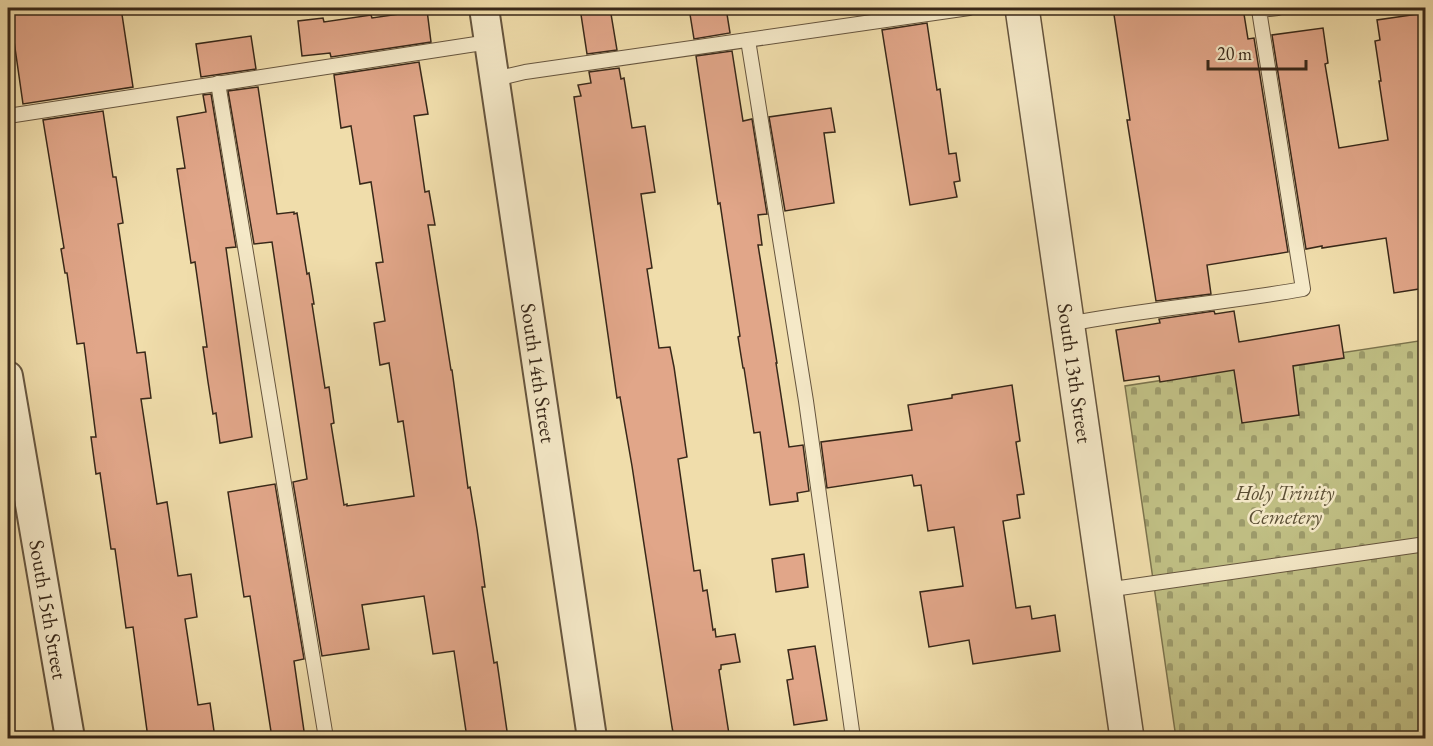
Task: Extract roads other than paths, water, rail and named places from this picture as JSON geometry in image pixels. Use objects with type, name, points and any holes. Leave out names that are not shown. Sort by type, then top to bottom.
[{"type":"street","name":"South 14th Street","points":[[484,8],[592,738]]},
{"type":"street","name":"South 13th Street","points":[[1022,8],[1127,738]]},
{"type":"street","name":"South 15th Street","points":[[8,376],[70,738]]},
{"type":"lane","points":[[495,79],[525,72],[969,8]]},
{"type":"lane","points":[[1068,324],[1107,316],[1303,289],[1259,10],[1278,8]]},
{"type":"lane","points":[[748,40],[806,401],[853,738]]},
{"type":"lane","points":[[8,116],[489,42]]},
{"type":"lane","points":[[218,83],[326,738]]},
{"type":"lane","points":[[1106,590],[1425,544]]},
{"type":"park label","name":"Holy Trinity Cemetery","points":[[1285,505]]}]
